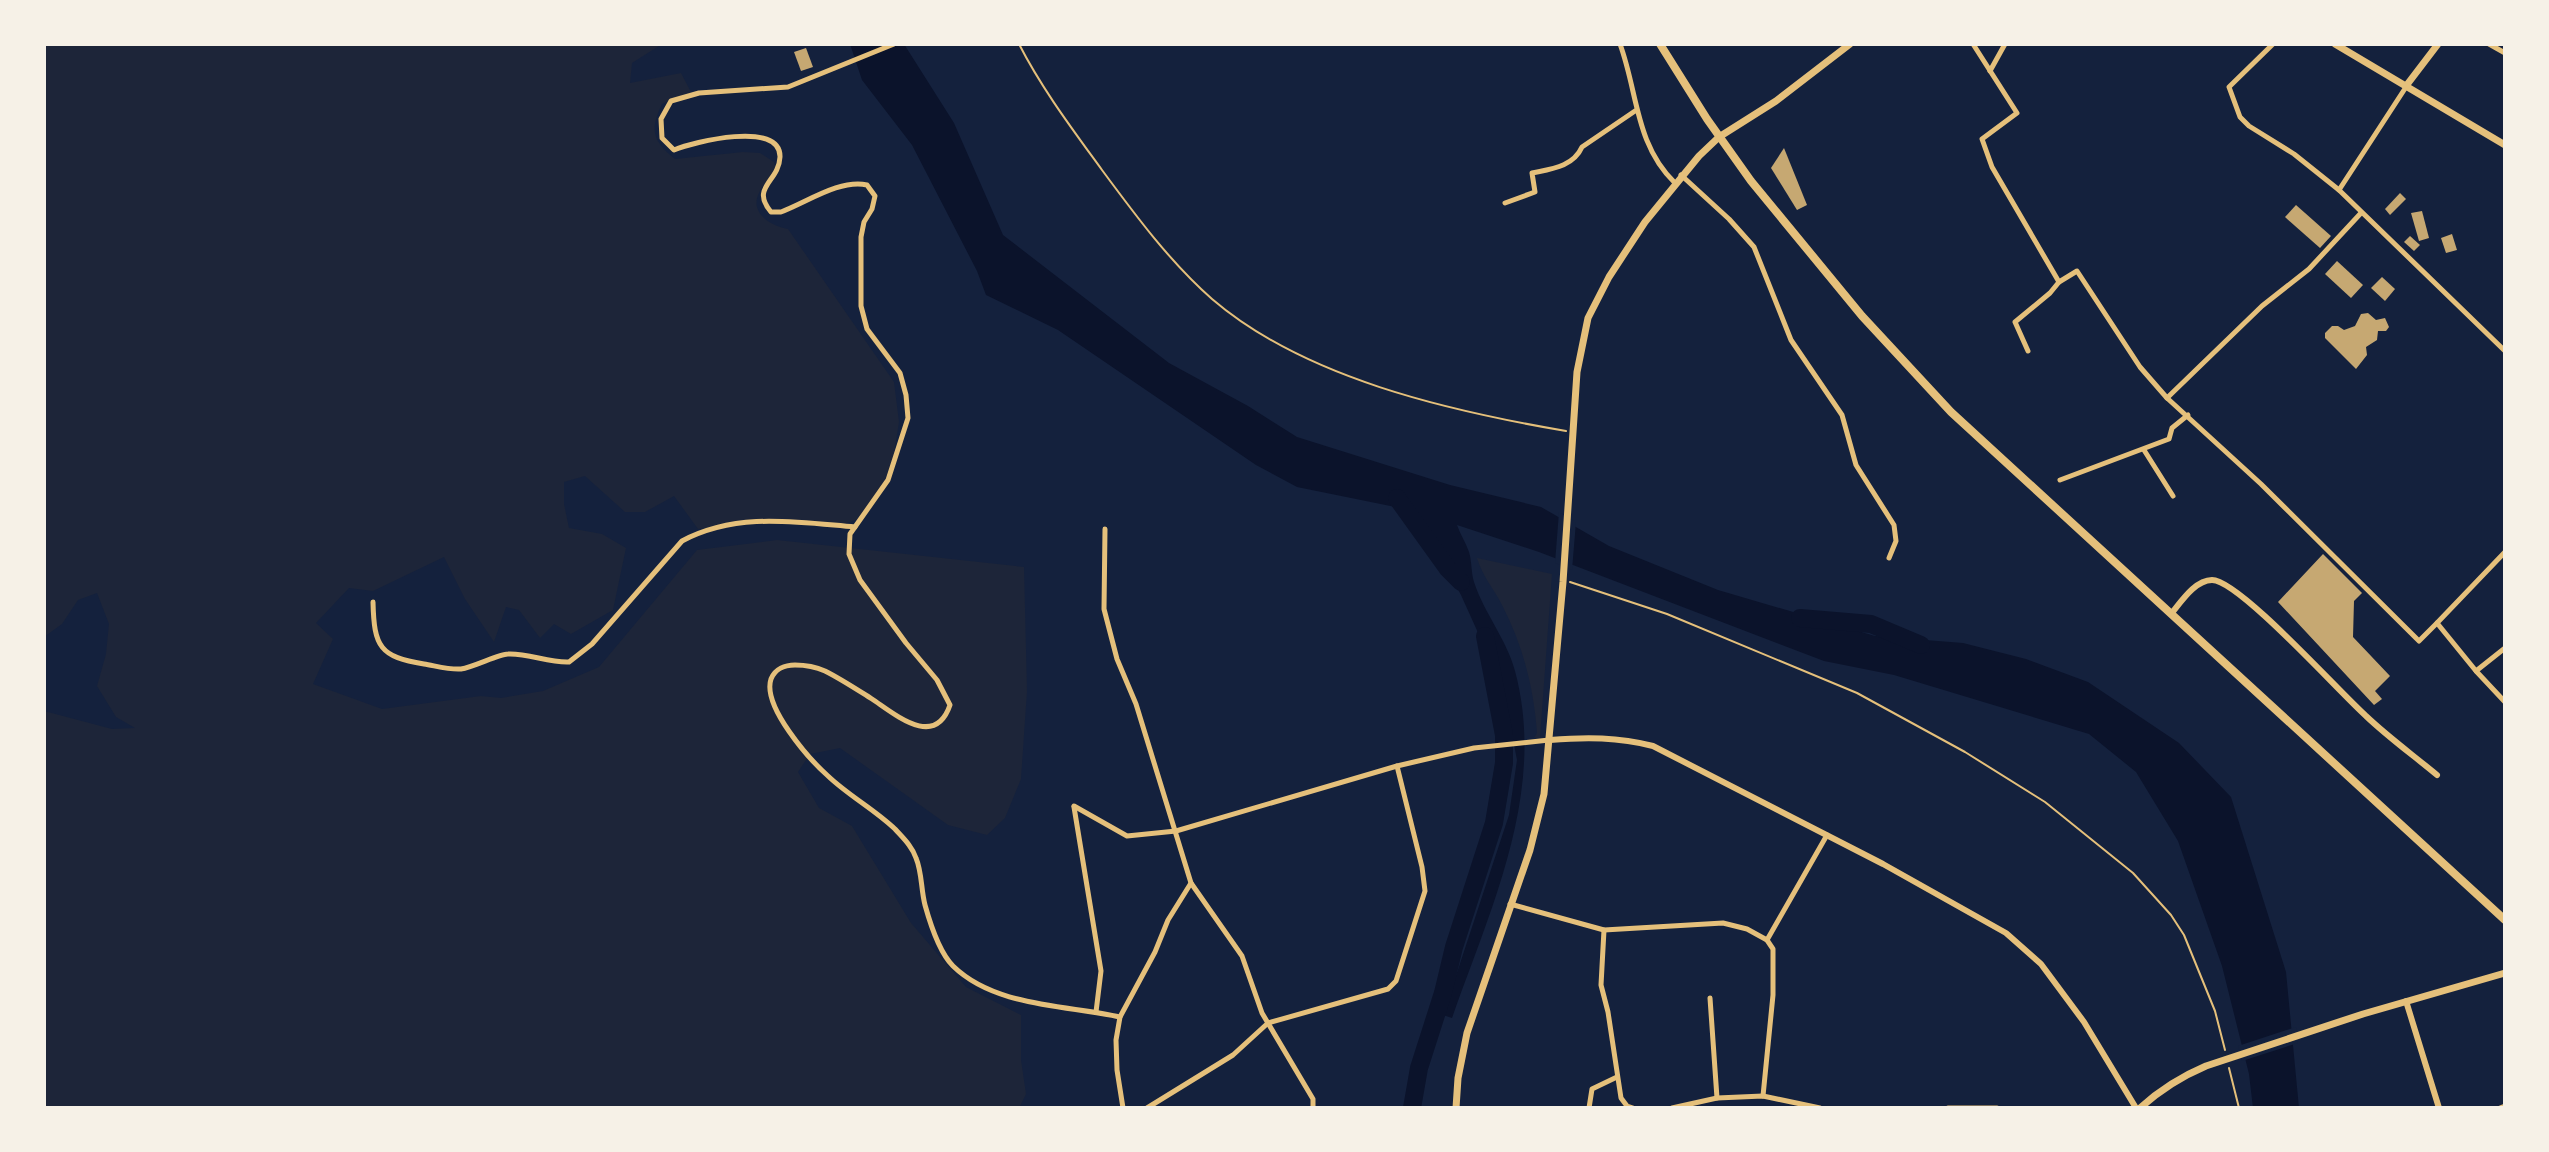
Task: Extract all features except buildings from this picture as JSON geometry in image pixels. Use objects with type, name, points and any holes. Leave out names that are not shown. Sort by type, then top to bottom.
[{"type":"highway","points":[[1660,44],[1719,137],[1759,191],[1862,316],[1951,412],[2505,920]]},
{"type":"main road","points":[[1456,1108],[1467,1033],[1539,818],[1566,578],[1571,434],[1579,352],[1588,318],[1609,277],[1681,175],[1719,137],[1776,101],[1850,44]]},
{"type":"main road","points":[[2335,44],[2505,145]]},
{"type":"main road","points":[[2406,86],[2438,44]]},
{"type":"main road","points":[[2138,1108],[2183,1076],[2229,1054],[2505,973]]},
{"type":"street","points":[[894,44],[788,87],[699,93],[671,101],[664,110],[660,130],[667,145],[674,150],[698,142],[748,135],[769,139],[780,154],[774,175],[763,190],[763,200],[771,212],[781,212],[839,187],[860,184],[872,189],[875,196],[861,237],[861,306],[867,329],[900,373],[908,418],[888,480],[855,527],[849,543],[853,567],[945,692],[950,705],[946,718],[936,725],[911,724],[821,669],[803,666],[784,667],[772,677],[770,688],[773,704],[790,732],[828,776],[880,815],[908,842],[917,859],[925,907],[952,965],[986,989],[1039,1003],[1120,1017]]},
{"type":"street","points":[[1620,44],[1635,111],[1659,165],[1675,183]]},
{"type":"street","points":[[1973,44],[2017,113],[1982,139],[1992,167],[2059,282]]},
{"type":"street","points":[[1990,71],[2005,44]]},
{"type":"street","points":[[2273,44],[2229,87],[2240,117],[2339,190],[2505,351]]},
{"type":"street","points":[[2489,44],[2505,53]]},
{"type":"street","points":[[2339,190],[2406,86]]},
{"type":"street","points":[[1505,203],[1535,192],[1532,173],[1561,167],[1580,153],[1582,147],[1635,111]]},
{"type":"street","points":[[1681,175],[1754,247],[1791,340],[1842,415],[1856,465],[1894,525],[1896,541],[1889,558]]},
{"type":"street","points":[[2167,398],[2262,306],[2309,269],[2361,213]]},
{"type":"street","points":[[2028,351],[2015,322],[2059,282],[2077,271],[2140,367],[2167,398],[2419,641],[2505,552]]},
{"type":"street","points":[[2060,480],[2169,439],[2172,428],[2188,415]]},
{"type":"street","points":[[2144,450],[2173,496]]},
{"type":"street","points":[[373,602],[373,620],[380,643],[388,655],[400,659],[458,669],[493,660],[506,653],[569,662],[592,644],[682,541],[699,532],[768,519],[855,527]]},
{"type":"street","points":[[1105,529],[1104,609],[1117,659],[1136,704],[1191,883],[1242,956],[1268,1023],[1313,1099],[1313,1108]]},
{"type":"street","points":[[2171,614],[2188,594],[2206,581],[2215,579],[2225,583],[2270,622],[2366,716],[2437,775]]},
{"type":"street","points":[[2437,623],[2505,702]]},
{"type":"street","points":[[2476,671],[2505,648]]},
{"type":"street","points":[[1096,1012],[1101,971],[1074,806],[1127,836],[1176,831],[1397,766],[1474,748],[1603,737],[1653,746],[1827,835],[2006,933],[2041,964],[2084,1022],[2138,1108]]},
{"type":"street","points":[[1147,1108],[1233,1055],[1268,1023],[1388,989],[1396,981],[1425,891],[1397,766]]},
{"type":"street","points":[[1767,940],[1827,835]]},
{"type":"street","points":[[1123,1108],[1116,1040],[1120,1017],[1155,952],[1168,920],[1191,883]]},
{"type":"street","points":[[1510,904],[1604,930],[1723,923],[1747,929],[1767,940],[1773,949],[1773,995],[1763,1096]]},
{"type":"street","points":[[1604,930],[1601,985],[1621,1098],[1633,1108]]},
{"type":"street","points":[[1710,998],[1717,1098]]},
{"type":"street","points":[[2406,1001],[2439,1108]]},
{"type":"street","points":[[1589,1108],[1592,1089],[1617,1077]]},
{"type":"street","points":[[1672,1108],[1717,1098],[1763,1096],[1820,1108]]},
{"type":"street","points":[[1948,1108],[1997,1108]]},
{"type":"path","points":[[1019,44],[1061,112],[1147,230],[1215,301],[1275,343],[1386,389],[1571,434]]},
{"type":"path","points":[[1566,578],[1667,614],[1857,693],[1965,752],[2045,802],[2133,873],[2171,915],[2184,935],[2229,1054]]},
{"type":"path","points":[[2229,1066],[2239,1108]]},
{"type":"shaded area","points":[[44,44],[662,44],[632,63],[630,83],[681,73],[691,92],[662,104],[655,121],[655,135],[662,147],[675,159],[743,152],[760,153],[774,162],[777,172],[759,193],[759,212],[769,222],[788,229],[894,382],[899,422],[893,459],[878,497],[858,519],[842,525],[762,523],[698,529],[674,496],[645,512],[625,512],[585,476],[564,482],[569,528],[602,534],[626,548],[613,610],[571,634],[554,624],[540,638],[519,610],[506,607],[494,642],[465,599],[444,557],[373,591],[349,588],[316,623],[333,639],[313,684],[382,709],[543,691],[599,667],[697,550],[777,540],[1024,567],[1027,691],[1021,779],[1005,818],[987,835],[948,825],[840,748],[810,754],[798,772],[819,808],[852,826],[911,923],[966,987],[1021,1015],[1021,1060],[1026,1094],[1019,1108],[44,1108],[44,711],[112,729],[135,728],[116,717],[97,686],[106,654],[109,624],[97,593],[78,600],[62,624],[44,637]]},
{"type":"shaded area","points":[[850,44],[904,44],[954,123],[1003,235],[1169,363],[1297,437],[1450,485],[1541,507],[1609,546],[1718,590],[1875,636],[1963,643],[2026,659],[2088,682],[2179,743],[2231,797],[2286,972],[2299,1108],[2253,1108],[2249,1074],[2222,966],[2178,841],[2136,772],[2089,734],[1894,675],[1824,661],[1539,552],[1457,525],[1469,552],[1478,593],[1507,648],[1515,671],[1523,716],[1524,760],[1519,804],[1498,891],[1452,1018],[1443,1015],[1509,815],[1517,760],[1503,688],[1461,595],[1415,511],[1297,487],[1256,465],[1058,330],[986,295],[977,271],[912,145],[862,80]]},
{"type":"shaded area","points":[[1477,558],[1552,574],[1540,738],[1534,738],[1537,733],[1533,700],[1522,652]]},
{"type":"pier","points":[[1559,512],[1576,522],[1572,570],[1555,563]]},
{"type":"pier","points":[[2296,1027],[2298,1043],[2242,1061],[2238,1046]]},
{"type":"waterway","points":[[1397,498],[1448,569],[1461,582]]},
{"type":"waterway","points":[[1800,618],[1871,624],[1921,645]]},
{"type":"waterway","points":[[1412,1108],[1419,1068],[1494,823],[1504,763],[1504,735],[1485,636]]}]
